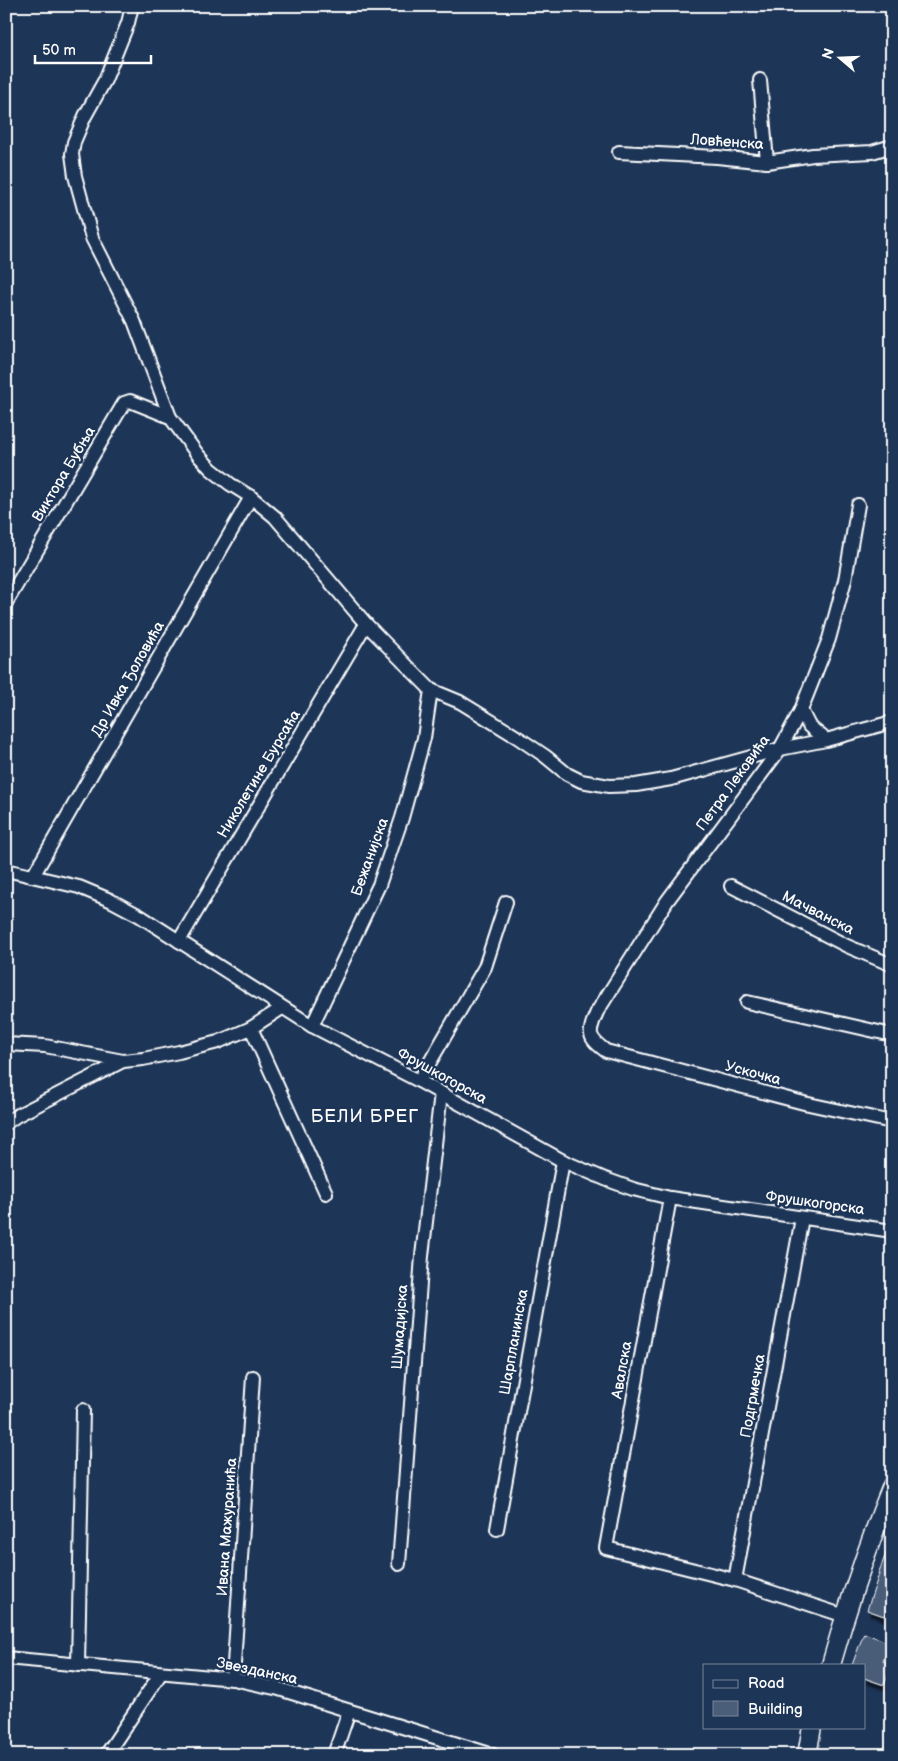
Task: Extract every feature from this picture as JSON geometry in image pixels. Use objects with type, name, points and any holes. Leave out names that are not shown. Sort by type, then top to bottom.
[{"type":"main road","points":[[830,1664],[877,1523],[892,1486]]},
{"type":"main road","points":[[807,1755],[812,1728]]},
{"type":"street","points":[[132,6],[128,23],[105,80],[78,130],[72,154],[75,176],[92,238],[134,321],[170,417],[198,456],[211,469],[251,497],[275,517],[366,624],[431,690],[460,702],[517,737],[567,774],[581,781],[609,786],[636,785],[691,774],[780,749],[826,740],[892,722]]},
{"type":"street","points":[[760,80],[767,162]]},
{"type":"street","name":"Ловћенска","points":[[619,152],[717,157],[767,162],[813,155],[872,152],[892,146]]},
{"type":"street","name":"Виктора Бубња","points":[[6,603],[124,403],[130,401],[170,417]]},
{"type":"street","name":"Др Ивка Ђоловића","points":[[33,876],[251,497]]},
{"type":"street","name":"Петра Лековића","points":[[606,1051],[594,1042],[590,1036],[590,1028],[597,1012],[667,901],[780,749],[801,710],[830,639],[844,580],[858,505]]},
{"type":"street","name":"Николетине Бурсаћа","points":[[179,940],[366,624]]},
{"type":"street","name":"Бежанијска","points":[[312,1026],[380,885],[402,818],[424,738],[431,690]]},
{"type":"street","points":[[801,710],[809,726],[826,740]]},
{"type":"street","name":"Фрушкогорска","points":[[6,870],[79,887],[110,900],[179,940],[312,1026],[419,1081],[563,1161],[615,1182],[670,1198],[892,1231]]},
{"type":"street","name":"Мачванска","points":[[731,886],[847,946],[892,964]]},
{"type":"street","points":[[419,1081],[485,967],[506,902]]},
{"type":"street","points":[[747,1002],[892,1035]]},
{"type":"street","points":[[6,1044],[44,1046],[123,1060],[143,1059],[218,1042],[251,1028],[282,1008]]},
{"type":"street","points":[[251,1028],[326,1193]]},
{"type":"street","name":"Ускочка","points":[[606,1051],[804,1103],[892,1122]]},
{"type":"street","points":[[6,1123],[123,1060]]},
{"type":"street","name":"Шумадијска","points":[[398,1564],[422,1256],[441,1093]]},
{"type":"street","name":"Шарпланинска","points":[[497,1530],[563,1161]]},
{"type":"street","name":"Авалска","points":[[670,1198],[606,1548],[735,1580]]},
{"type":"street","name":"Подгрмечка","points":[[735,1580],[802,1218]]},
{"type":"street","name":"Ивана Мажуранића","points":[[233,1679],[253,1377]]},
{"type":"street","points":[[78,1665],[83,1410]]},
{"type":"street","points":[[735,1580],[845,1616]]},
{"type":"street","name":"Звезданска","points":[[6,1658],[233,1679],[279,1689],[487,1754]]},
{"type":"street","points":[[106,1755],[162,1672]]},
{"type":"street","points":[[334,1755],[349,1712]]},
{"type":"building","points":[[891,1541],[892,1612],[886,1610],[884,1616],[867,1610]]},
{"type":"building","points":[[864,1633],[890,1643],[883,1661],[892,1665],[884,1685],[866,1679],[866,1664],[852,1664]]},
{"type":"district","name":"БЕЛИ БРЕГ","points":[[365,1116]]}]
